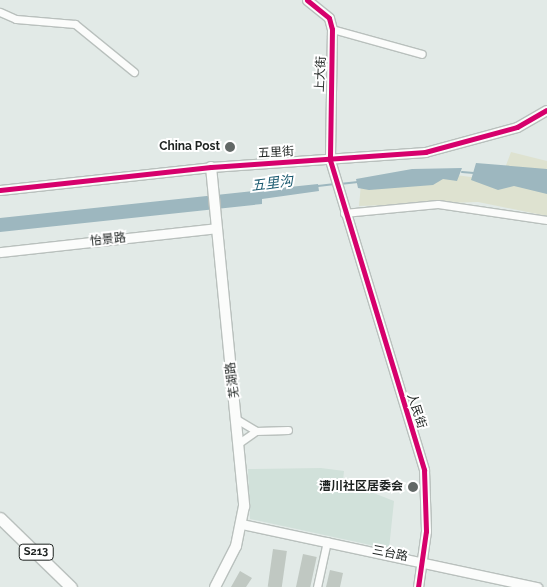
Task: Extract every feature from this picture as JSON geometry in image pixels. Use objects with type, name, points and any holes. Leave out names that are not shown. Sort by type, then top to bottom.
[{"type":"main road","name":"芜湖路","points":[[211,167],[240,442],[242,524],[215,587]]},
{"type":"main road","name":"S213","points":[[0,518],[71,587]]},
{"type":"street","points":[[307,0],[328,18],[332,29],[422,54]]},
{"type":"street","points":[[0,12],[16,19],[75,24],[134,72]]},
{"type":"street","name":"上大街","points":[[330,160],[332,29]]},
{"type":"street","name":"五里街","points":[[0,190],[211,167],[425,152],[517,127],[547,110]]},
{"type":"street","name":"人民街","points":[[330,160],[344,213],[424,470],[423,560],[418,587]]},
{"type":"street","points":[[344,213],[438,204],[547,220]]},
{"type":"street","name":"怡景路","points":[[0,252],[216,228]]},
{"type":"street","points":[[238,420],[256,431]]},
{"type":"street","points":[[240,442],[256,431],[288,430]]},
{"type":"street","name":"三台路","points":[[242,524],[423,560],[537,587]]},
{"type":"street","points":[[317,587],[327,541]]},
{"type":"shaded area","points":[[321,468],[344,471],[343,481],[394,501],[389,549],[250,519],[248,469]]},
{"type":"green space","points":[[511,152],[547,161],[547,216],[478,202],[359,206],[361,184],[456,175],[500,181]]},
{"type":"water","points":[[476,163],[547,169],[547,194],[514,186],[498,190],[471,180]]},
{"type":"water","points":[[462,168],[457,181],[443,179],[433,185],[369,190],[358,188],[356,179],[412,169]]},
{"type":"water","points":[[318,184],[319,191],[262,199],[262,204],[0,232],[0,218]]},
{"type":"building","points":[[273,549],[287,551],[282,587],[268,587]]},
{"type":"building","points":[[303,554],[317,557],[310,587],[296,587]]},
{"type":"building","points":[[330,570],[343,573],[340,587],[326,587]]},
{"type":"building","points":[[240,571],[252,578],[246,587],[231,587]]},
{"type":"waterway","name":"五里沟","points":[[462,172],[474,173]]},
{"type":"waterway","name":"五里沟","points":[[340,184],[358,182]]},
{"type":"waterway","name":"五里沟","points":[[318,186],[335,184]]},
{"type":"cycle path","points":[[307,0],[329,18],[332,29],[330,160],[424,470],[426,531],[418,587]]},
{"type":"cycle path","points":[[0,190],[211,167],[425,152],[517,127],[547,110]]},
{"type":"place","name":"China Post","points":[[230,147]]},
{"type":"place","name":"漕川社区居委会","points":[[413,487]]}]
